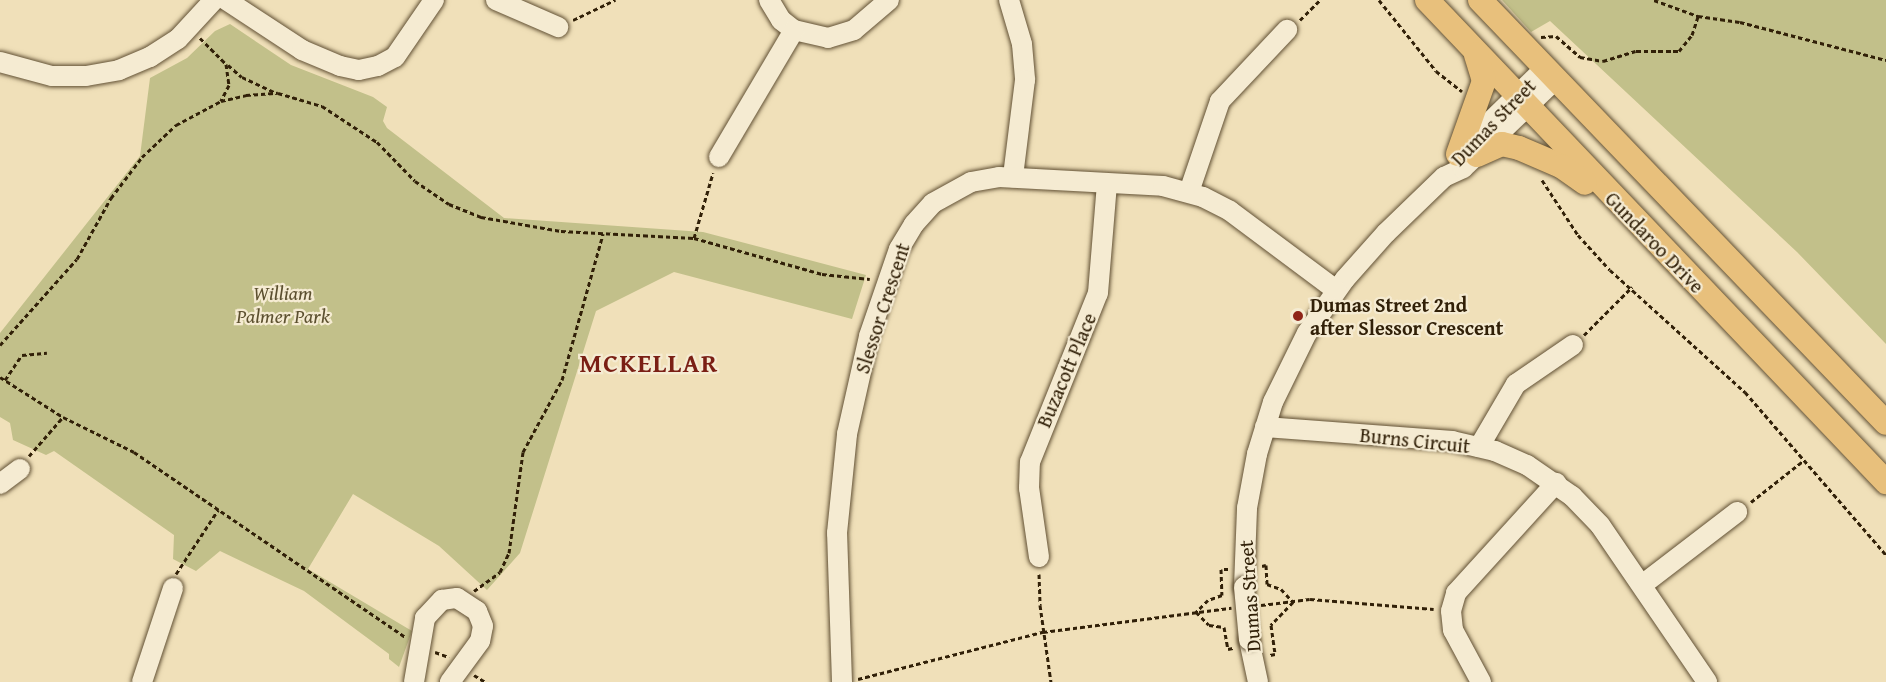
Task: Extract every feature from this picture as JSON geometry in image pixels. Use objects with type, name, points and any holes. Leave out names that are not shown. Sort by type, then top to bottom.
[{"type":"main road","name":"Gundaroo Drive","points":[[1427,0],[1622,208],[1886,482]]},
{"type":"main road","name":"Gundaroo Drive","points":[[1480,0],[1886,423]]},
{"type":"main road","points":[[1474,50],[1484,81],[1468,154],[1502,144],[1519,148],[1561,166],[1622,208]]},
{"type":"street","points":[[0,62],[52,76],[103,74],[150,57],[191,28],[214,0]]},
{"type":"street","points":[[226,0],[302,50],[340,66],[359,70],[378,66],[394,57],[434,0]]},
{"type":"street","points":[[496,0],[558,27]]},
{"type":"street","points":[[769,0],[781,20],[794,30],[811,37],[838,37],[854,30],[889,0]]},
{"type":"street","points":[[1010,0],[1022,44],[1025,80],[1013,177]]},
{"type":"street","points":[[719,157],[794,30]]},
{"type":"street","points":[[1189,192],[1220,101],[1287,30]]},
{"type":"street","name":"Dumas Street","points":[[1257,682],[1243,644],[1247,508],[1265,427],[1295,355],[1336,290],[1444,177],[1462,168],[1468,154],[1550,74]]},
{"type":"street","name":"Slessor Crescent","points":[[849,681],[836,583],[841,483],[857,385],[887,283],[906,236],[933,203],[971,182],[1013,177],[1107,183],[1189,192],[1230,211],[1336,290]]},
{"type":"street","name":"Buzacott Place","points":[[1039,557],[1029,488],[1030,462],[1098,293],[1107,183]]},
{"type":"street","points":[[1479,447],[1516,384],[1573,345]]},
{"type":"street","name":"Burns Circuit","points":[[1265,427],[1438,440],[1479,447],[1527,465],[1556,483],[1600,525],[1707,682]]},
{"type":"street","points":[[0,484],[20,469]]},
{"type":"street","points":[[1481,682],[1455,639],[1451,611],[1456,593],[1467,577],[1556,483]]},
{"type":"street","points":[[1642,585],[1737,512]]},
{"type":"street","points":[[142,682],[173,588]]},
{"type":"street","points":[[414,682],[425,618],[434,605],[447,599],[466,602],[477,610],[483,626],[480,641],[450,682]]},
{"type":"path","points":[[558,27],[615,0]]},
{"type":"path","points":[[1287,30],[1320,0]]},
{"type":"path","points":[[1379,0],[1436,70],[1454,88],[1470,94]]},
{"type":"path","points":[[1654,0],[1698,16],[1740,22],[1886,60]]},
{"type":"path","points":[[1540,37],[1557,36],[1580,57],[1603,61],[1636,51],[1679,51],[1692,35],[1698,16]]},
{"type":"path","points":[[191,28],[242,77],[278,93],[322,106],[347,119],[377,142],[415,181],[459,210],[545,229],[694,238],[822,274],[887,283]]},
{"type":"path","points":[[221,101],[229,85],[226,64]]},
{"type":"path","points":[[0,345],[77,259],[111,198],[142,157],[176,125],[221,101],[278,93]]},
{"type":"path","points":[[694,238],[704,195],[719,157]]},
{"type":"path","points":[[1538,174],[1578,235],[1744,392],[1886,555]]},
{"type":"path","points":[[466,602],[477,587],[500,572],[509,553],[523,452],[562,380],[603,234]]},
{"type":"path","points":[[1573,345],[1632,288]]},
{"type":"path","points":[[5,380],[22,355],[47,353]]},
{"type":"path","points":[[0,377],[63,417],[134,452],[421,646],[461,666],[485,682]]},
{"type":"path","points":[[20,469],[63,417]]},
{"type":"path","points":[[1737,512],[1803,461]]},
{"type":"path","points":[[173,588],[177,569],[218,510]]},
{"type":"path","points":[[1039,557],[1043,632],[1051,682]]},
{"type":"path","points":[[1258,572],[1257,566],[1266,566],[1267,585],[1281,589],[1293,602]]},
{"type":"path","points":[[1196,612],[1208,600],[1222,595],[1221,569],[1230,569]]},
{"type":"path","points":[[1249,606],[1310,599],[1451,611]]},
{"type":"path","points":[[1266,656],[1275,654],[1271,625],[1293,602]]},
{"type":"path","points":[[849,681],[1043,632],[1238,607]]},
{"type":"path","points":[[1196,612],[1209,625],[1224,627],[1228,649],[1243,644]]},
{"type":"green space","points":[[1502,0],[1886,0],[1886,344],[1797,252],[1550,21],[1531,32]]},
{"type":"green space","name":"William Palmer Park","points":[[230,24],[291,65],[373,97],[387,107],[383,121],[387,128],[504,218],[703,232],[866,275],[852,319],[674,272],[596,311],[520,553],[487,590],[439,546],[353,494],[308,569],[412,631],[399,667],[389,659],[389,654],[304,591],[220,551],[196,571],[173,559],[174,535],[54,451],[46,455],[13,440],[10,423],[0,417],[0,333],[140,156],[150,78],[187,58],[215,31]]},
{"type":"place","name":"Dumas Street 2nd after Slessor Crescent","points":[[1298,316]]},
{"type":"district","name":"MCKELLAR","points":[[649,363]]}]
